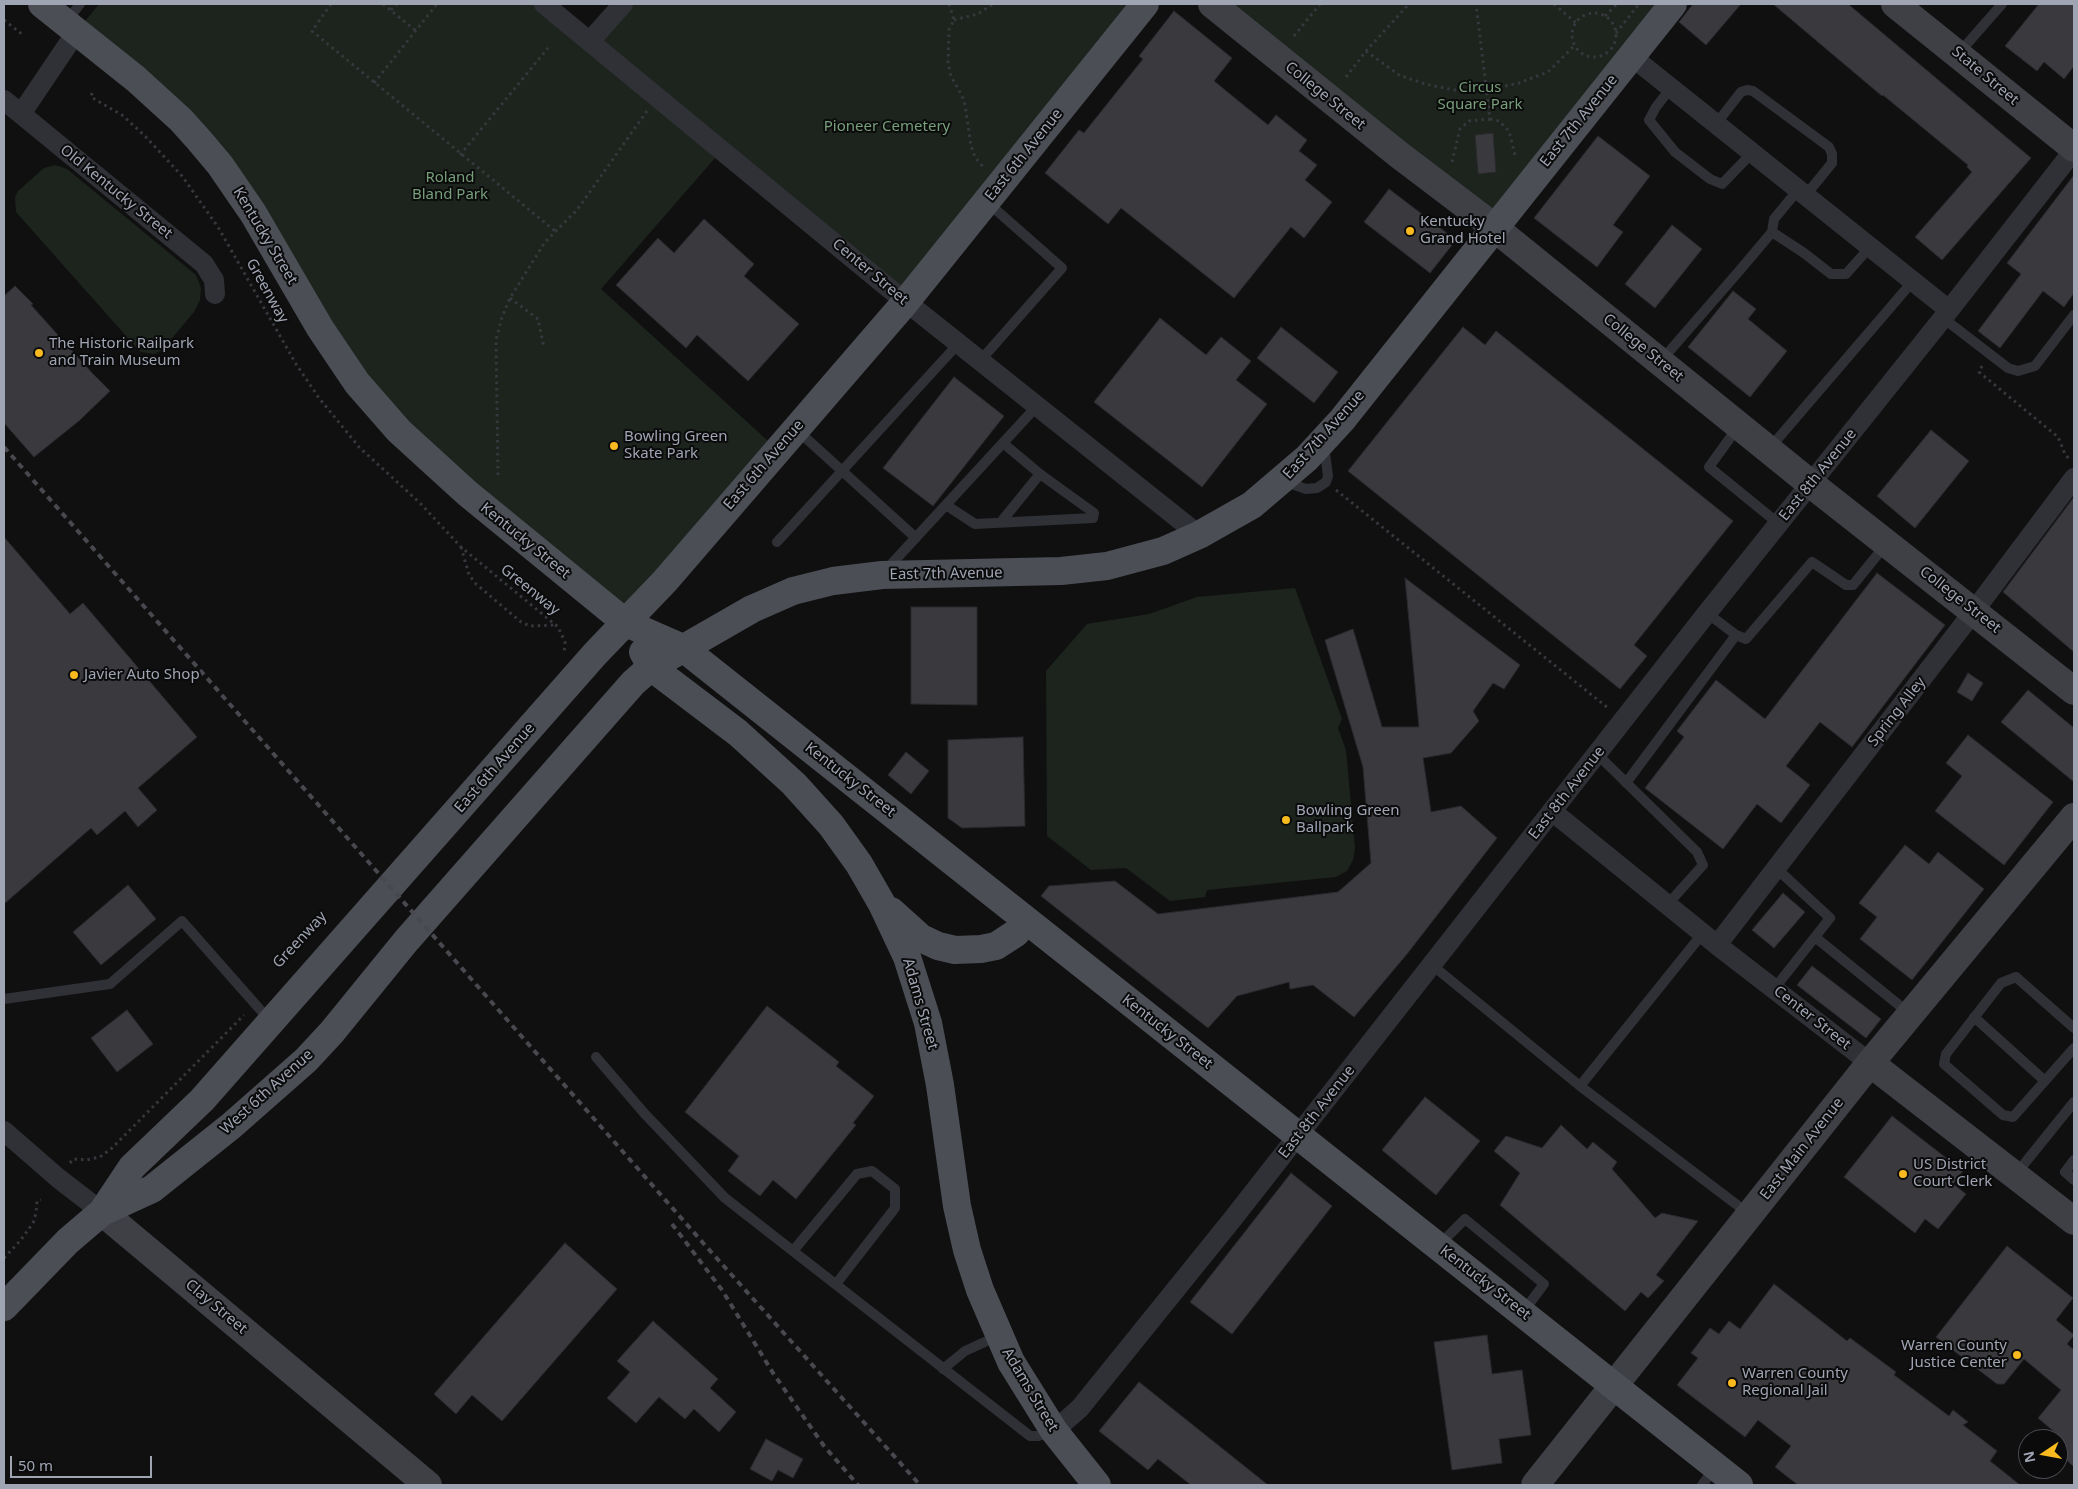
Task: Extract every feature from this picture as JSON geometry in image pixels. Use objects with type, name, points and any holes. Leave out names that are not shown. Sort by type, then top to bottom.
[{"type":"main road","name":"Kentucky Street","points":[[42,4],[74,19],[158,98],[199,140],[220,165],[253,213],[340,360],[390,422],[467,494],[626,623],[684,648],[1614,1386],[1709,1476],[1739,1485]]},
{"type":"main road","name":"East 6th Avenue","points":[[368,914],[595,654],[626,623],[906,302],[1145,4]]},
{"type":"main road","name":"East 7th Avenue","points":[[651,667],[752,610],[793,591],[834,581],[882,575],[1061,571],[1107,566],[1163,551],[1199,535],[1252,505],[1282,481],[1324,440],[1673,4]]},
{"type":"main road","name":"Adams Street","points":[[626,623],[651,667],[738,733],[794,784],[830,825],[859,864],[882,904],[907,957],[928,1022],[940,1086],[957,1206],[965,1241],[980,1290],[1011,1362],[1054,1431],[1097,1485]]},
{"type":"main road","name":"West 6th Avenue","points":[[4,1307],[68,1241],[102,1212],[152,1189],[231,1126],[306,1060],[332,1032],[406,941],[633,683],[651,667]]},
{"type":"main road","points":[[882,904],[921,938],[938,946],[955,950],[981,949],[996,946],[1016,933],[1026,920]]},
{"type":"main road","name":"West 6th Avenue","points":[[102,1212],[132,1167],[202,1100],[263,1014],[368,914]]},
{"type":"street","name":"Center Street","points":[[544,4],[906,302],[1199,535]]},
{"type":"street","points":[[590,42],[623,4]]},
{"type":"street","name":"College Street","points":[[1212,4],[1398,154],[1495,228],[1811,484],[2074,691]]},
{"type":"street","name":"State Street","points":[[1895,4],[2074,149]]},
{"type":"street","points":[[22,114],[74,19]]},
{"type":"street","points":[[1631,56],[1912,281],[1946,314]]},
{"type":"street","name":"Old Kentucky Street","points":[[4,100],[204,264],[214,280],[215,294]]},
{"type":"street","name":"East 8th Avenue","points":[[1054,1431],[1080,1408],[1298,1136],[1598,755],[1707,613],[1946,314],[2074,149]]},
{"type":"street","name":"Spring Alley","points":[[1710,939],[1776,868],[2074,478]]},
{"type":"street","name":"Center Street","points":[[1552,812],[1710,939],[2074,1221]]},
{"type":"street","name":"East Main Avenue","points":[[1535,1485],[1870,1062],[2074,817]]},
{"type":"street","name":"Clay Street","points":[[4,1131],[428,1485]]},
{"type":"lane","points":[[1958,54],[2002,4]]},
{"type":"lane","points":[[1671,88],[1656,106],[1648,120],[1675,152],[1710,179],[1722,184],[1752,153]]},
{"type":"lane","points":[[1660,362],[1772,232],[1774,219],[1832,163],[1832,154],[1829,147],[1753,91],[1741,92],[1716,124]]},
{"type":"lane","points":[[980,361],[1062,268],[987,202]]},
{"type":"lane","points":[[1772,232],[1831,274],[1846,274],[1870,247]]},
{"type":"lane","points":[[1769,450],[1912,281]]},
{"type":"lane","points":[[1946,314],[2008,368],[2018,371],[2035,366],[2074,315]]},
{"type":"lane","points":[[777,542],[958,344]]},
{"type":"lane","points":[[882,575],[1037,406]]},
{"type":"lane","points":[[1739,426],[1709,467],[1779,524]]},
{"type":"lane","points":[[796,429],[916,538]]},
{"type":"lane","points":[[946,505],[975,524],[1093,518],[1094,513],[1040,474],[1003,443]]},
{"type":"lane","points":[[1000,522],[1040,474]]},
{"type":"lane","points":[[1707,613],[1736,635],[1746,639],[1812,562],[1846,585],[1853,586],[1887,543]]},
{"type":"lane","points":[[1626,783],[1736,635]]},
{"type":"lane","points":[[1598,755],[1697,852],[1703,865],[1667,905]]},
{"type":"lane","points":[[1774,988],[1830,918],[1776,868]]},
{"type":"lane","points":[[4,999],[110,984],[182,921],[263,1014]]},
{"type":"lane","points":[[1814,938],[1910,1015]]},
{"type":"lane","points":[[1580,1086],[1710,939]]},
{"type":"lane","points":[[1432,965],[1580,1086],[1750,1214]]},
{"type":"lane","points":[[2074,1028],[2016,977],[2001,983],[1946,1054],[1944,1064],[2003,1116],[2013,1117],[2074,1048]]},
{"type":"lane","points":[[1974,1017],[2045,1081]]},
{"type":"lane","points":[[596,1057],[644,1113],[725,1198],[1030,1436],[1038,1436],[1054,1431]]},
{"type":"lane","points":[[2016,1175],[2074,1102]]},
{"type":"lane","points":[[2074,1160],[2065,1172],[2074,1180]]},
{"type":"lane","points":[[794,1251],[857,1174],[872,1170],[895,1189],[895,1208],[836,1284]]},
{"type":"lane","points":[[1438,1246],[1465,1220],[1544,1284],[1522,1313]]},
{"type":"lane","points":[[943,1369],[966,1351],[999,1336]]},
{"type":"path","points":[[331,4],[312,31],[460,155],[555,231]]},
{"type":"path","points":[[383,4],[416,31]]},
{"type":"path","points":[[391,10],[397,4]]},
{"type":"path","points":[[374,83],[437,4]]},
{"type":"path","points":[[949,4],[954,20],[950,30],[948,63],[951,76],[962,96],[973,152],[981,166],[986,170]]},
{"type":"path","points":[[954,20],[978,14],[994,4]]},
{"type":"path","points":[[1294,36],[1320,4]]},
{"type":"path","points":[[1346,77],[1366,51],[1409,4]]},
{"type":"path","points":[[1476,4],[1490,119]]},
{"type":"path","points":[[1554,4],[1576,23]]},
{"type":"path","points":[[1605,16],[1617,4]]},
{"type":"path","points":[[1616,34],[1615,27],[1605,16],[1599,13],[1586,14],[1576,23],[1572,34],[1575,45],[1585,54],[1600,56],[1612,48],[1616,34],[1639,4]]},
{"type":"path","points":[[4,20],[23,35]]},
{"type":"path","points":[[1366,51],[1399,75],[1425,84],[1454,90],[1487,90],[1519,83],[1548,72],[1575,45]]},
{"type":"path","points":[[460,155],[548,48]]},
{"type":"path","name":"Greenway","points":[[92,93],[91,97],[122,115],[144,135],[182,176],[218,227],[278,333],[319,398],[359,447],[420,503],[461,547],[555,625],[562,633],[565,642],[563,657]]},
{"type":"path","points":[[498,475],[496,340],[502,317],[510,298],[545,242],[577,210],[603,175],[628,136],[657,98]]},
{"type":"path","points":[[1452,162],[1460,129],[1469,121],[1490,119],[1498,121],[1509,131],[1516,159]]},
{"type":"path","points":[[510,298],[538,318],[544,348]]},
{"type":"path","points":[[1976,361],[1984,367],[1979,372],[1990,383],[2058,437],[2065,454],[2074,464]]},
{"type":"path","points":[[1336,490],[1611,710]]},
{"type":"path","points":[[461,547],[470,576],[483,590],[521,622],[530,626],[555,625]]},
{"type":"path","points":[[70,1163],[73,1158],[86,1160],[100,1157],[112,1148],[263,1014]]},
{"type":"path","points":[[4,1258],[20,1241],[32,1223],[36,1213],[37,1201],[41,1200]]},
{"type":"green space","name":"Roland Bland Park","points":[[99,4],[543,4],[590,41],[621,4],[1145,4],[904,304],[722,150],[601,289],[778,450],[626,623],[390,422],[253,213],[77,31]]},
{"type":"green space","name":"Circus Square Park","points":[[1212,4],[1674,4],[1495,228]]},
{"type":"green space","points":[[55,165],[67,169],[196,275],[201,288],[200,300],[194,312],[162,350],[154,354],[141,352],[16,212],[15,197],[18,191],[44,168]]},
{"type":"green space","points":[[1295,588],[1342,719],[1338,728],[1346,750],[1355,848],[1353,860],[1347,871],[1336,877],[1207,890],[1205,897],[1170,901],[1126,868],[1091,870],[1047,836],[1046,671],[1087,624],[1149,614],[1197,597]]},
{"type":"building","points":[[1693,4],[1741,4],[1706,45],[1679,22]]},
{"type":"building","points":[[1773,4],[1848,4],[2031,158],[1942,260],[1915,237],[1972,172],[1967,167],[1968,165],[1882,96]]},
{"type":"building","points":[[2039,4],[2074,4],[2074,66],[2064,79],[2044,62],[2037,71],[2005,46]]},
{"type":"building","points":[[1174,11],[1232,58],[1214,81],[1268,125],[1276,115],[1307,140],[1299,151],[1317,165],[1305,180],[1332,202],[1304,238],[1291,227],[1234,298],[1121,208],[1108,224],[1045,173],[1079,130],[1084,133],[1143,59],[1139,56]]},
{"type":"building","points":[[1493,133],[1496,172],[1478,174],[1475,135]]},
{"type":"building","points":[[1598,136],[1650,176],[1613,225],[1623,232],[1597,267],[1534,218]]},
{"type":"building","points":[[2074,175],[2074,293],[2064,307],[2043,291],[2000,348],[1978,331],[2021,274],[2007,263]]},
{"type":"building","name":"Kentucky Grand Hotel","points":[[1389,189],[1456,240],[1430,273],[1364,222]]},
{"type":"building","points":[[704,219],[754,264],[744,276],[799,324],[748,381],[697,335],[686,348],[616,285],[658,238],[674,253]]},
{"type":"building","points":[[1672,225],[1702,249],[1655,308],[1625,284]]},
{"type":"building","name":"The Historic Railpark and Train Museum","points":[[15,286],[110,391],[80,420],[34,457],[4,423],[4,296]]},
{"type":"building","points":[[1733,291],[1756,309],[1748,319],[1787,351],[1750,397],[1688,347]]},
{"type":"building","points":[[1160,318],[1206,355],[1221,337],[1251,361],[1236,380],[1267,404],[1202,487],[1094,402]]},
{"type":"building","points":[[1281,327],[1338,372],[1314,403],[1257,358]]},
{"type":"building","points":[[1463,327],[1485,345],[1496,331],[1733,521],[1634,645],[1647,656],[1620,689],[1348,471]]},
{"type":"building","points":[[954,377],[1004,416],[933,506],[883,468]]},
{"type":"building","points":[[1931,430],[1969,461],[1915,528],[1877,496]]},
{"type":"building","points":[[2074,497],[2074,652],[2003,592]]},
{"type":"building","name":"Javier Auto Shop","points":[[4,537],[70,614],[83,603],[197,737],[138,788],[157,810],[138,827],[125,811],[97,835],[91,828],[4,904]]},
{"type":"building","points":[[1877,573],[1945,625],[1852,747],[1820,722],[1786,766],[1810,785],[1781,823],[1757,804],[1723,849],[1645,788],[1684,737],[1677,731],[1716,680],[1765,719]]},
{"type":"building","points":[[1405,578],[1520,665],[1504,689],[1493,683],[1473,711],[1479,721],[1451,753],[1423,758],[1431,812],[1461,806],[1497,838],[1407,954],[1354,1017],[1313,985],[1290,989],[1289,982],[1237,996],[1208,1028],[1041,896],[1049,886],[1115,881],[1158,914],[1338,892],[1371,863],[1363,767],[1325,640],[1353,629],[1382,727],[1419,727]]},
{"type":"building","points":[[911,607],[977,607],[977,705],[911,704]]},
{"type":"building","points":[[1968,673],[1983,683],[1972,701],[1957,692]]},
{"type":"building","points":[[2028,690],[2074,728],[2074,782],[2001,722]]},
{"type":"building","points":[[1968,735],[2053,802],[2004,865],[1935,811],[1962,776],[1946,763]]},
{"type":"building","points":[[1023,737],[1025,826],[962,828],[948,818],[948,740]]},
{"type":"building","points":[[906,752],[929,771],[911,794],[888,775]]},
{"type":"building","points":[[1905,845],[1929,864],[1938,852],[1984,889],[1912,980],[1860,939],[1877,917],[1859,903]]},
{"type":"building","points":[[128,885],[156,919],[101,965],[73,932]]},
{"type":"building","points":[[1783,893],[1805,912],[1774,948],[1752,930]]},
{"type":"building","points":[[1812,966],[1881,1019],[1866,1038],[1797,985]]},
{"type":"building","points":[[767,1006],[839,1062],[836,1066],[874,1096],[853,1123],[856,1125],[796,1199],[773,1180],[760,1196],[728,1171],[739,1156],[685,1112]]},
{"type":"building","points":[[127,1010],[153,1044],[117,1072],[91,1038]]},
{"type":"building","points":[[1425,1097],[1480,1141],[1436,1195],[1382,1150]]},
{"type":"building","name":"US District Court Clerk","points":[[1892,1116],[1963,1171],[1953,1184],[1966,1194],[1938,1229],[1925,1219],[1915,1233],[1844,1177]]},
{"type":"building","points":[[1561,1125],[1587,1149],[1593,1142],[1617,1162],[1612,1169],[1655,1218],[1662,1213],[1698,1221],[1656,1275],[1664,1281],[1648,1298],[1641,1292],[1625,1311],[1500,1205],[1520,1173],[1494,1151],[1506,1136],[1542,1148]]},
{"type":"building","points":[[1291,1173],[1332,1206],[1232,1334],[1190,1302]]},
{"type":"building","points":[[565,1243],[617,1289],[502,1421],[472,1395],[456,1414],[434,1394]]},
{"type":"building","name":"Warren County Justice Center","points":[[2007,1246],[2073,1298],[2056,1320],[2074,1335],[2067,1344],[2074,1350],[2074,1467],[2068,1461],[2068,1429],[2051,1429],[2038,1418],[2061,1390],[2024,1359],[2004,1384],[1997,1384],[1936,1337]]},
{"type":"building","name":"Warren County Regional Jail","points":[[1774,1284],[1847,1341],[1850,1338],[1896,1372],[1894,1375],[1949,1416],[1953,1410],[1968,1422],[1963,1425],[1997,1451],[1990,1461],[2020,1485],[1798,1485],[1775,1467],[1791,1446],[1758,1420],[1745,1437],[1677,1385],[1698,1358],[1691,1353],[1710,1328],[1719,1334],[1729,1321],[1740,1329]]},
{"type":"building","points":[[653,1321],[718,1379],[710,1388],[736,1412],[719,1432],[694,1409],[685,1419],[659,1397],[636,1423],[607,1398],[630,1372],[617,1361]]},
{"type":"building","points":[[1487,1335],[1492,1374],[1522,1370],[1531,1435],[1499,1439],[1502,1463],[1452,1470],[1434,1342]]},
{"type":"building","points":[[1139,1382],[1268,1485],[1191,1485],[1158,1459],[1148,1470],[1099,1431]]},
{"type":"building","points":[[766,1439],[803,1459],[793,1478],[778,1470],[772,1481],[750,1469]]},
{"type":"railway","points":[[4,447],[704,1244],[920,1485]]},
{"type":"railway","points":[[672,1224],[722,1290],[773,1373],[824,1446],[858,1485]]},
{"type":"place","name":"Kentucky Grand Hotel","points":[[1410,231]]},
{"type":"place","name":"The Historic Railpark and Train Museum","points":[[39,353]]},
{"type":"place","name":"Bowling Green Skate Park","points":[[614,446]]},
{"type":"place","name":"Javier Auto Shop","points":[[74,675]]},
{"type":"place","name":"Bowling Green Ballpark","points":[[1286,820]]},
{"type":"place","name":"US District Court Clerk","points":[[1903,1174]]},
{"type":"place","name":"Warren County Justice Center","points":[[2017,1355]]},
{"type":"place","name":"Warren County Regional Jail","points":[[1732,1383]]},
{"type":"park label","name":"Pioneer Cemetery","points":[[887,127]]}]
